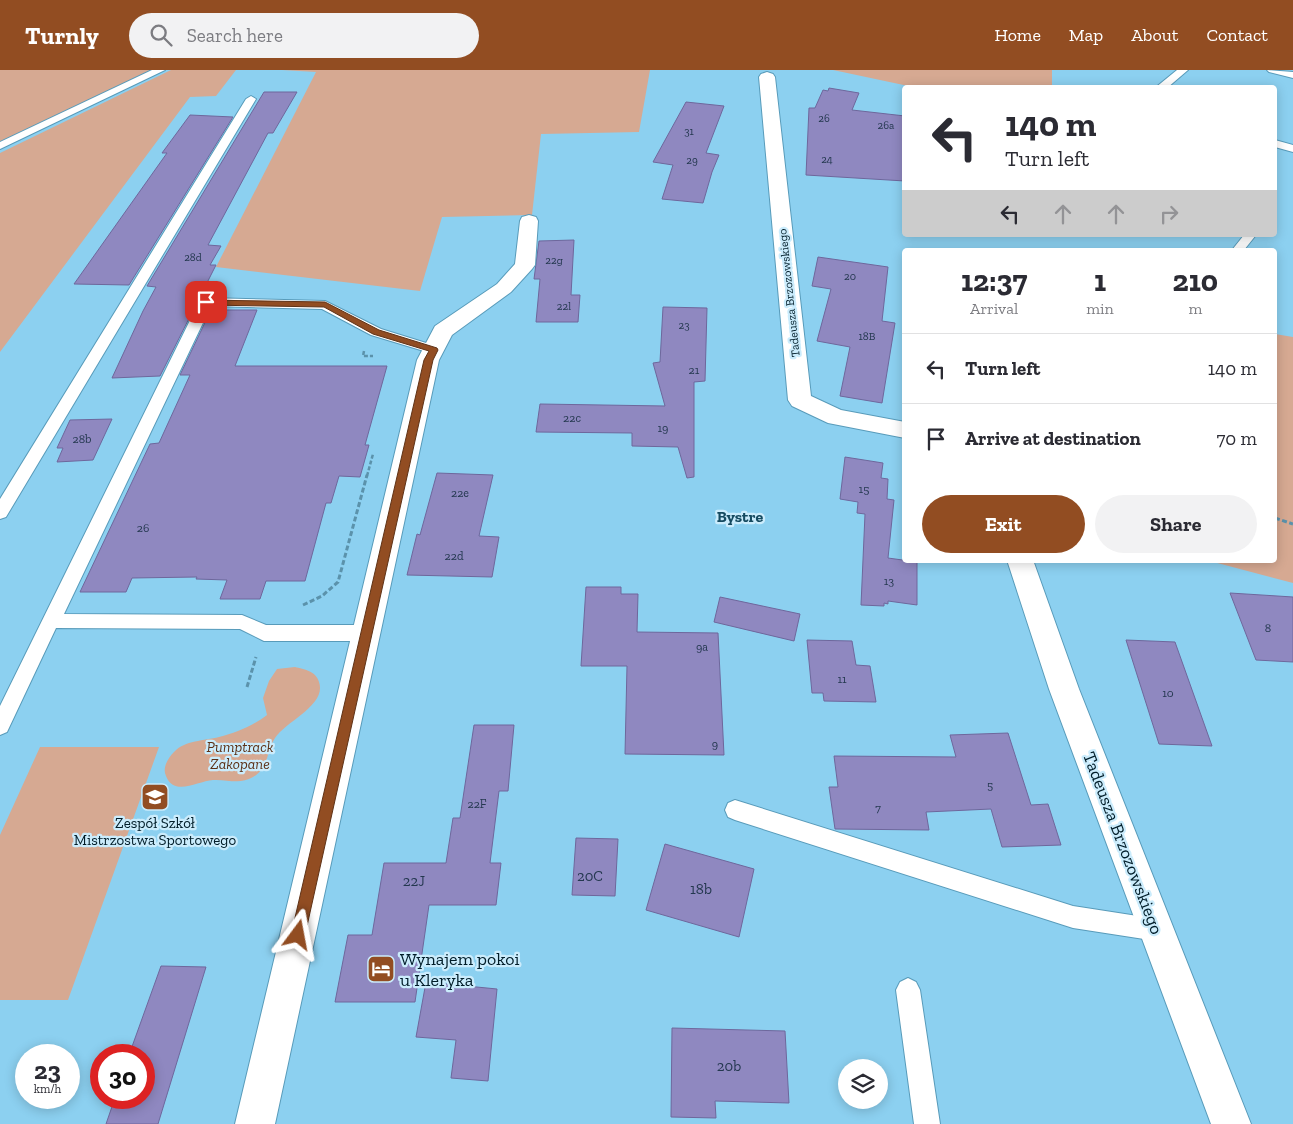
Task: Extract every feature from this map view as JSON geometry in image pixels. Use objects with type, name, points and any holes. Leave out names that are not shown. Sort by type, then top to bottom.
[{"type":"street","name":"Tadeusza Brzozowskiego","points":[[767,77],[800,400],[836,417],[902,429]]},
{"type":"street","points":[[256,1124],[428,360],[443,331],[504,288],[525,265],[529,221]]},
{"type":"street","name":"Tadeusza Brzozowskiego","points":[[1021,563],[1064,689],[1230,1124]]},
{"type":"lane","points":[[0,146],[160,70]]},
{"type":"lane","points":[[1164,85],[1183,70]]},
{"type":"lane","points":[[1272,70],[1293,75]]},
{"type":"lane","points":[[0,513],[251,98]]},
{"type":"lane","points":[[1277,143],[1293,149]]},
{"type":"lane","points":[[1240,248],[1248,237]]},
{"type":"lane","points":[[0,726],[206,302],[325,304],[370,329],[434,350]]},
{"type":"lane","points":[[51,621],[242,622],[264,633],[366,633]]},
{"type":"lane","points":[[735,810],[1073,917],[1157,930]]},
{"type":"lane","points":[[908,990],[927,1124]]},
{"type":"path","points":[[370,329],[362,356],[382,356]]},
{"type":"path","points":[[298,607],[319,600],[332,591],[338,582],[375,449]]},
{"type":"path","points":[[1277,519],[1293,524]]},
{"type":"path","points":[[247,688],[264,633]]},
{"type":"green space","points":[[0,70],[155,70],[0,142]]},
{"type":"green space","points":[[171,70],[236,70],[216,96],[190,97],[0,352],[0,153]]},
{"type":"green space","points":[[282,70],[650,70],[639,132],[541,134],[532,215],[442,217],[420,291],[216,267],[316,72]]},
{"type":"green space","points":[[833,70],[1052,70],[1052,85],[904,85]]},
{"type":"green space","points":[[1277,334],[1293,337],[1293,583],[1217,563],[1277,563]]},
{"type":"green space","name":"Pumptrack Zakopane","points":[[295,667],[315,675],[319,682],[320,690],[317,698],[311,705],[275,738],[265,764],[258,773],[243,781],[213,780],[180,787],[170,782],[165,773],[165,766],[178,748],[189,743],[238,731],[262,719],[267,715],[263,698],[269,681],[277,669]]},
{"type":"green space","points":[[40,747],[159,747],[68,1000],[0,1000],[0,835]]},
{"type":"building","points":[[829,88],[859,93],[852,110],[902,116],[902,181],[806,175],[809,108],[815,108],[823,90],[828,91]]},
{"type":"building","points":[[264,92],[297,92],[273,133],[268,133],[208,245],[221,246],[210,265],[216,265],[160,376],[112,378],[156,287],[147,286]]},
{"type":"building","points":[[686,102],[724,106],[706,153],[719,155],[703,203],[662,199],[673,165],[653,162]]},
{"type":"building","points":[[190,115],[233,117],[129,285],[74,284],[167,153],[162,153]]},
{"type":"building","points":[[574,240],[571,295],[580,295],[578,322],[536,322],[540,279],[534,279],[539,241]]},
{"type":"building","points":[[818,257],[888,267],[882,321],[895,323],[882,403],[840,396],[850,347],[817,341],[831,289],[812,286]]},
{"type":"building","points":[[663,307],[707,308],[705,381],[694,382],[694,477],[687,478],[678,447],[632,446],[632,433],[536,432],[540,404],[665,406],[653,363],[660,362]]},
{"type":"building","points":[[211,310],[257,310],[235,366],[387,366],[365,445],[369,445],[360,477],[339,476],[331,503],[326,503],[305,581],[266,581],[260,599],[220,599],[227,580],[196,579],[197,577],[132,578],[126,592],[80,592],[150,444],[159,443],[190,375],[180,375]]},
{"type":"building","points":[[112,419],[93,460],[57,462],[63,448],[57,448],[70,420]]},
{"type":"building","points":[[845,457],[883,463],[881,478],[888,479],[887,499],[894,500],[888,558],[902,560],[902,563],[917,563],[917,605],[888,601],[888,604],[884,603],[884,606],[861,605],[865,514],[857,513],[858,502],[840,499]]},
{"type":"building","points":[[437,473],[493,475],[479,536],[499,537],[492,577],[407,575],[417,534],[420,535]]},
{"type":"building","points":[[586,587],[621,587],[621,594],[638,594],[637,632],[718,633],[724,755],[625,754],[627,666],[581,666]]},
{"type":"building","points":[[1230,593],[1293,597],[1293,662],[1256,660]]},
{"type":"building","points":[[720,597],[800,614],[794,641],[714,622]]},
{"type":"building","points":[[807,640],[852,641],[856,665],[870,666],[876,702],[824,701],[823,693],[812,693]]},
{"type":"building","points":[[1126,640],[1175,642],[1212,746],[1159,744]]},
{"type":"building","points":[[474,725],[514,725],[508,791],[499,791],[490,863],[501,863],[496,905],[429,905],[415,1002],[335,1002],[348,935],[372,935],[384,863],[446,863],[453,818],[460,818]]},
{"type":"building","points":[[1008,733],[1031,805],[1048,804],[1061,845],[1002,847],[991,809],[926,812],[929,830],[835,829],[829,787],[838,787],[834,756],[956,757],[950,735]]},
{"type":"building","points":[[576,838],[618,839],[615,896],[572,895]]},
{"type":"building","points":[[665,844],[754,869],[739,937],[646,910]]},
{"type":"building","points":[[161,966],[206,967],[158,1124],[106,1124],[111,1109],[155,1109],[155,1044],[133,1044]]},
{"type":"building","points":[[426,982],[497,989],[488,1081],[451,1078],[456,1040],[416,1037]]},
{"type":"building","points":[[672,1028],[785,1031],[789,1103],[715,1101],[716,1118],[671,1117]]},
{"type":"place","name":"Zespół Szkół Mistrzostwa Sportowego","points":[[155,797]]},
{"type":"place","name":"Wynajem pokoi u Kleryka","points":[[381,969]]},
{"type":"district","name":"Bystre","points":[[740,516]]},
{"type":"route","points":[[206,302],[325,304],[376,332],[434,350],[428,360],[298,935]]}]
